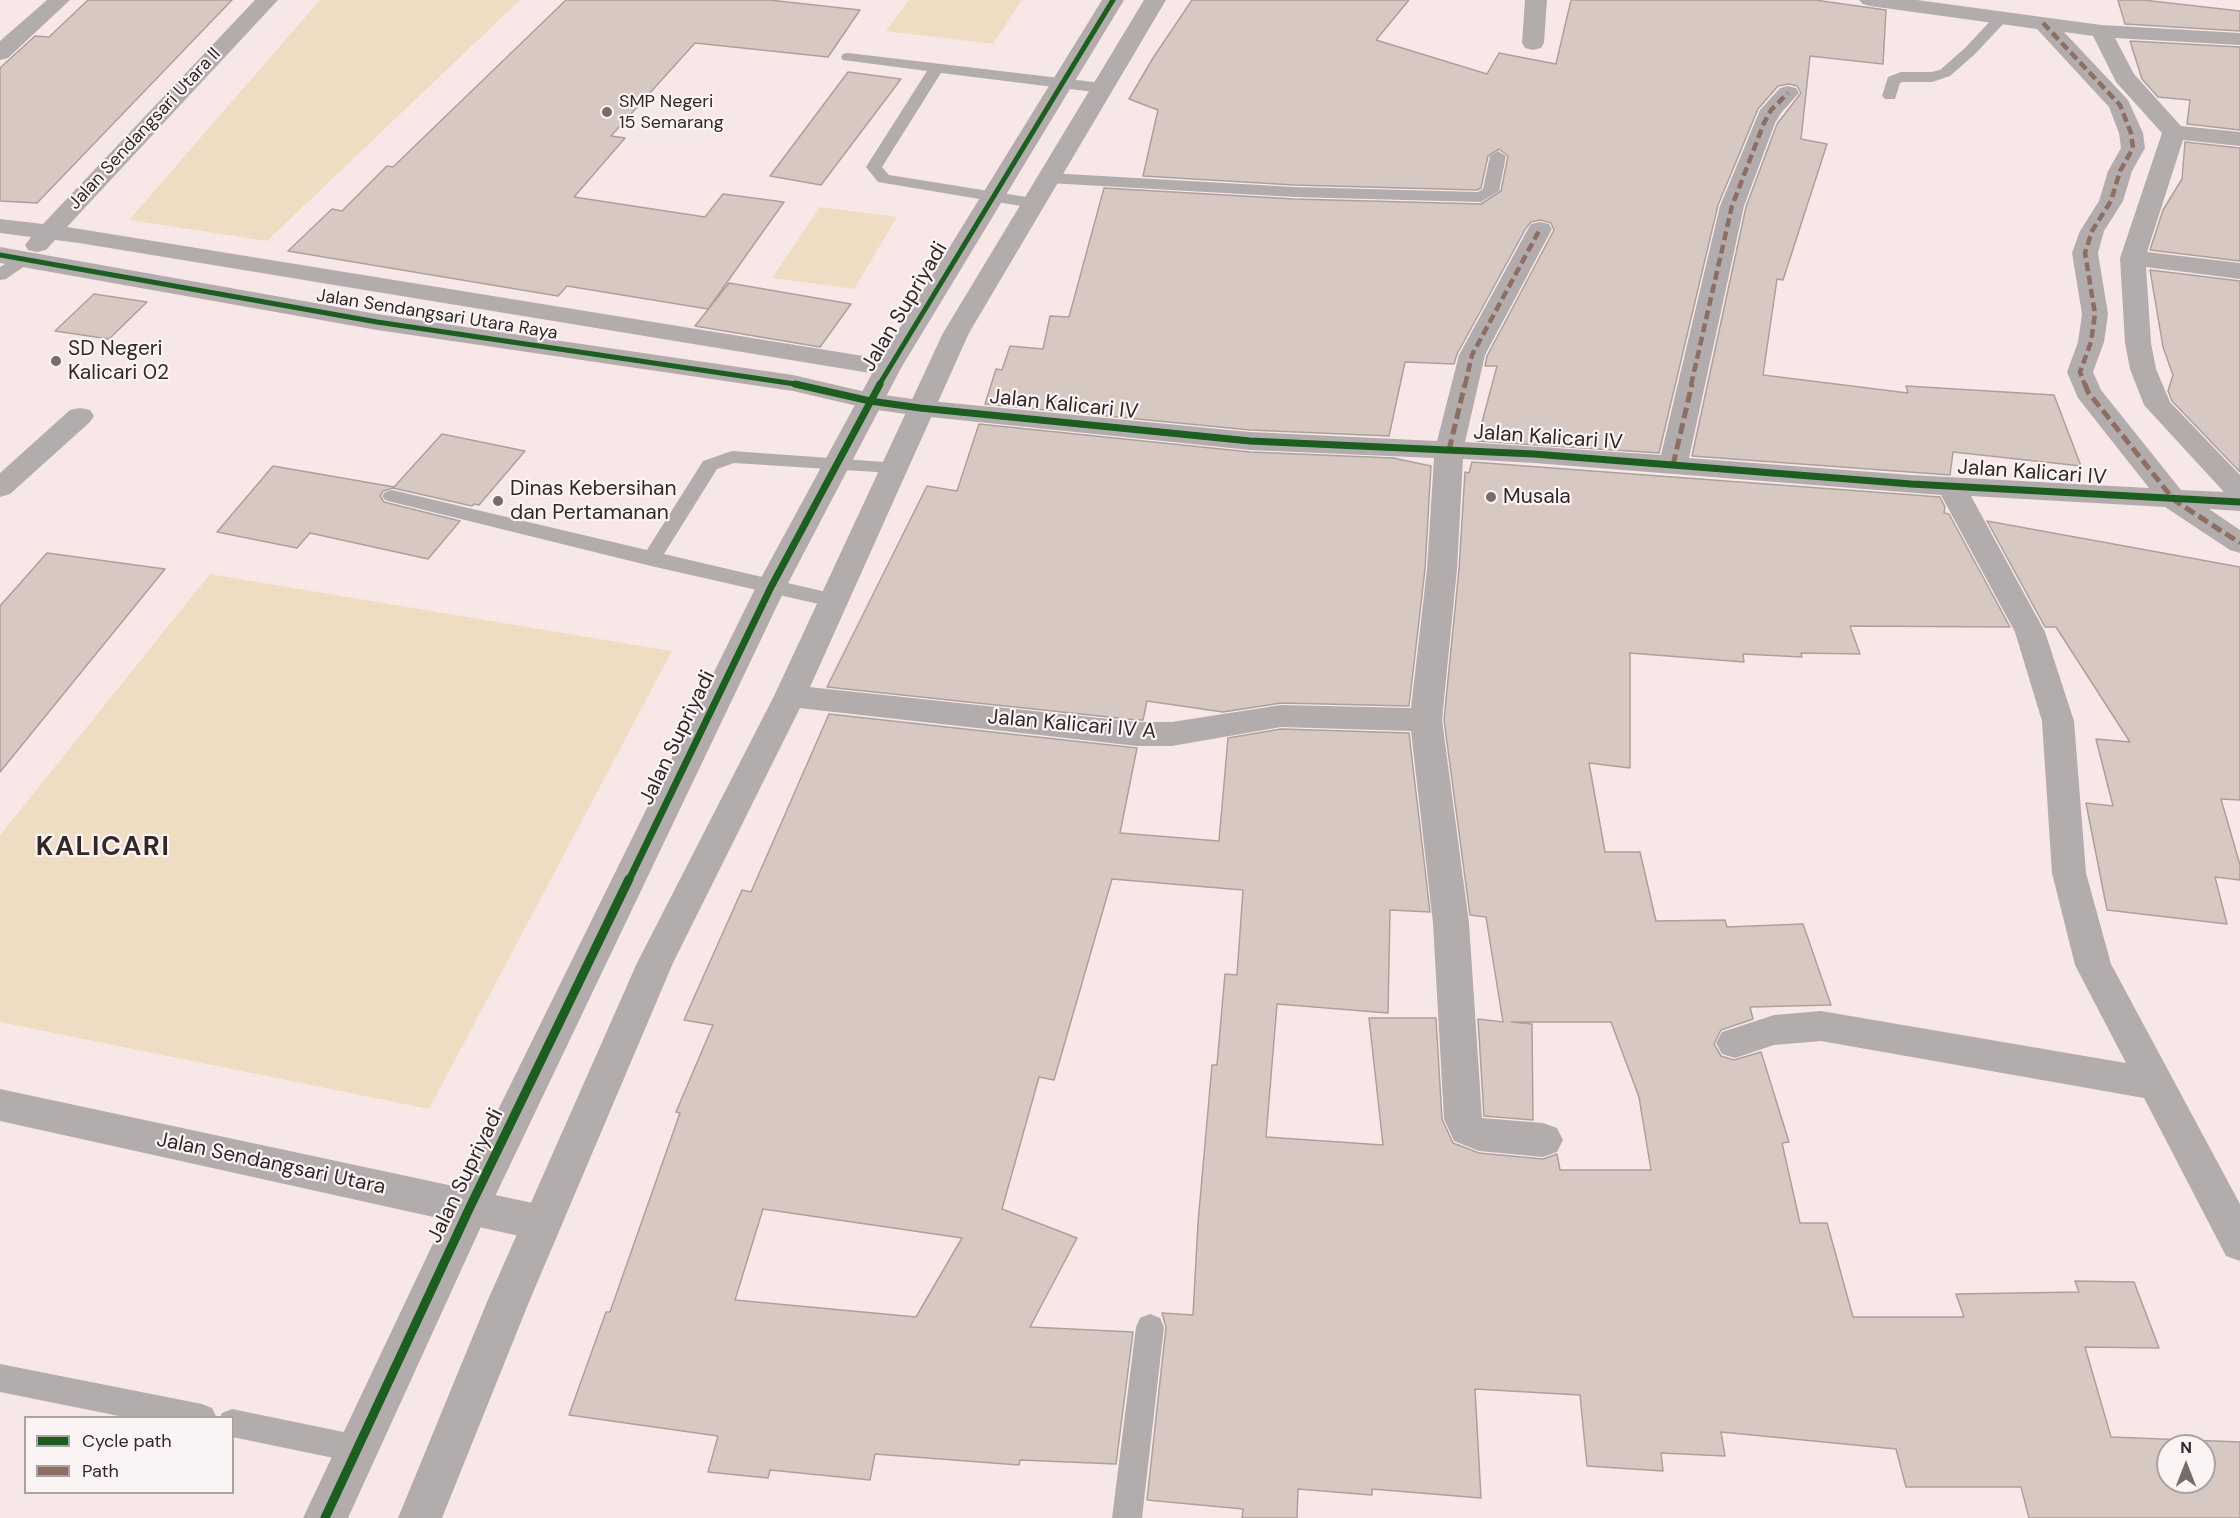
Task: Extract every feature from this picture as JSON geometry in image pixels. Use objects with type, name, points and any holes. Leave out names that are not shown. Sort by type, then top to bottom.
[{"type":"street","points":[[0,53],[54,0]]},
{"type":"street","name":"Jalan Sendangsari Utara II","points":[[11,257],[50,231],[267,0]]},
{"type":"street","name":"Jalan Supriyadi","points":[[325,1518],[470,1207],[771,586],[888,368],[1113,0]]},
{"type":"street","points":[[420,1518],[542,1223],[655,963],[790,696],[892,467],[956,333],[1155,0]]},
{"type":"street","points":[[1533,43],[1536,0]]},
{"type":"street","points":[[1870,0],[2101,31],[2240,39]]},
{"type":"street","points":[[2043,23],[2120,105],[2131,133],[2133,148],[2120,171],[2110,201],[2092,231],[2085,253],[2095,314],[2091,342],[2080,372],[2088,392],[2103,415],[2174,500],[2240,543]]},
{"type":"street","points":[[2101,31],[2124,77],[2174,132],[2240,139]]},
{"type":"street","points":[[1673,465],[1732,206],[1764,123],[1771,110],[1788,93]]},
{"type":"street","points":[[2174,132],[2133,258],[2138,343],[2143,369],[2158,405],[2240,492]]},
{"type":"street","name":"Jalan Sendangsari Utara Raya","points":[[0,226],[50,231],[888,368]]},
{"type":"street","points":[[1540,229],[1472,355],[1449,450],[1442,569],[1426,720],[1451,923],[1463,1119],[1468,1129],[1479,1134],[1543,1140]]},
{"type":"street","name":"Jalan Sendangsari Utara Raya","points":[[11,257],[376,322],[793,383],[870,401],[920,408]]},
{"type":"street","points":[[2133,258],[2240,271]]},
{"type":"street","points":[[376,322],[406,289]]},
{"type":"street","name":"Jalan Kalicari IV","points":[[920,408],[1250,441],[1449,450],[1951,486],[2240,502]]},
{"type":"street","points":[[0,488],[80,416]]},
{"type":"street","points":[[1951,486],[2030,632],[2058,721],[2069,873],[2093,965],[2240,1243]]},
{"type":"street","name":"Jalan Kalicari IV A","points":[[790,696],[1137,734],[1172,734],[1251,719],[1281,716],[1426,720]]},
{"type":"street","points":[[1735,1043],[1774,1030],[1821,1026],[2157,1084]]},
{"type":"street","name":"Jalan Sendangsari Utara","points":[[0,1105],[542,1223]]},
{"type":"lane","points":[[1890,96],[1893,80],[1901,77],[1932,77],[1945,73],[1970,51],[2001,18]]},
{"type":"lane","points":[[848,57],[1102,87]]},
{"type":"lane","points":[[936,69],[874,167],[884,179],[992,197],[1041,191],[1293,192],[1481,197],[1491,191],[1498,156]]},
{"type":"lane","points":[[0,275],[11,257]]},
{"type":"lane","points":[[651,559],[710,465],[732,457],[892,467]]},
{"type":"lane","points":[[392,496],[832,600]]},
{"type":"lane","points":[[1127,1518],[1150,1327]]},
{"type":"lane","points":[[0,1378],[192,1416]]},
{"type":"lane","points":[[234,1423],[358,1449]]},
{"type":"shaded area","points":[[320,0],[520,0],[267,241],[129,220]]},
{"type":"shaded area","points":[[909,0],[1022,0],[993,44],[886,31]]},
{"type":"shaded area","points":[[820,207],[897,217],[854,289],[772,278]]},
{"type":"shaded area","points":[[210,574],[672,651],[429,1109],[0,1022],[0,835]]},
{"type":"building","points":[[88,0],[232,0],[37,203],[0,201],[0,68],[35,36],[49,37]]},
{"type":"building","points":[[566,0],[769,0],[860,10],[828,57],[695,43],[611,136],[625,138],[574,197],[705,217],[723,194],[784,202],[708,309],[567,286],[558,296],[288,251],[332,209],[342,211],[387,166],[393,167]]},
{"type":"building","points":[[1192,0],[1409,0],[1376,40],[1487,74],[1499,53],[1556,64],[1571,0],[1815,0],[1886,10],[1883,64],[1810,56],[1801,139],[1827,144],[1783,280],[1777,279],[1763,375],[1908,393],[1906,386],[2054,395],[2081,466],[1953,452],[1950,475],[1692,456],[1746,207],[1777,124],[1801,93],[1797,86],[1789,84],[1778,86],[1758,109],[1718,205],[1659,453],[1477,441],[1497,366],[1485,366],[1487,356],[1554,230],[1551,223],[1540,220],[1531,222],[1526,228],[1457,354],[1454,364],[1405,362],[1389,436],[1250,430],[985,404],[996,369],[1002,370],[1010,346],[1043,349],[1050,316],[1069,317],[1104,188],[1294,199],[1481,204],[1501,191],[1508,156],[1499,149],[1488,156],[1481,188],[1477,190],[1294,185],[1143,176],[1158,110],[1129,99]]},
{"type":"building","points":[[2118,0],[2143,0],[2240,11],[2240,31],[2125,24]]},
{"type":"building","points":[[2130,41],[2240,47],[2240,130],[2187,124],[2190,100],[2158,97],[2142,79]]},
{"type":"building","points":[[848,72],[901,79],[821,185],[770,176]]},
{"type":"building","points":[[2185,142],[2240,148],[2240,261],[2150,250],[2163,210],[2182,179]]},
{"type":"building","points":[[2150,270],[2240,281],[2240,472],[2172,401],[2168,391],[2173,375],[2163,347]]},
{"type":"building","points":[[729,283],[851,304],[820,347],[695,326]]},
{"type":"building","points":[[94,294],[147,302],[109,339],[55,331]]},
{"type":"building","points":[[979,424],[1250,452],[1393,458],[1431,466],[1425,569],[1409,706],[1281,703],[1223,712],[1147,701],[1143,720],[1137,720],[827,687],[927,486],[957,491]]},
{"type":"building","points":[[442,434],[525,451],[479,505],[472,506],[393,488],[383,491],[380,496],[384,502],[460,521],[428,559],[310,533],[297,548],[217,532],[273,466],[394,487]]},
{"type":"building","points":[[1472,462],[1940,497],[1945,507],[1944,513],[1949,514],[2010,627],[1850,626],[1860,654],[1801,653],[1802,657],[1743,654],[1744,662],[1630,653],[1630,768],[1589,763],[1605,852],[1640,852],[1656,921],[1725,920],[1727,927],[1803,924],[1831,1005],[1750,1007],[1753,1019],[1721,1030],[1714,1044],[1721,1056],[1734,1060],[1761,1052],[1789,1142],[1782,1143],[1800,1223],[1827,1223],[1853,1317],[1964,1317],[1956,1294],[2079,1292],[2075,1281],[2134,1282],[2159,1348],[2085,1347],[2111,1437],[2156,1439],[2156,1494],[2216,1494],[2216,1441],[2240,1442],[2240,1518],[2029,1518],[2021,1487],[1906,1487],[1896,1449],[1721,1432],[1725,1456],[1661,1453],[1663,1471],[1587,1466],[1580,1395],[1475,1389],[1481,1498],[1372,1489],[1372,1495],[1298,1489],[1297,1518],[1242,1518],[1243,1509],[1147,1500],[1166,1327],[1162,1313],[1193,1315],[1198,1223],[1212,1065],[1217,1065],[1225,974],[1237,975],[1243,890],[1112,879],[1054,1080],[1039,1077],[1002,1209],[1077,1238],[1030,1327],[1133,1332],[1116,1464],[1020,1460],[1019,1465],[875,1454],[870,1480],[770,1470],[768,1478],[708,1472],[718,1436],[569,1415],[606,1312],[610,1312],[680,1113],[676,1112],[713,1025],[684,1020],[742,890],[751,892],[829,714],[1137,748],[1120,833],[1219,841],[1228,738],[1281,729],[1409,733],[1430,912],[1390,910],[1388,1013],[1277,1004],[1266,1137],[1383,1145],[1369,1018],[1436,1018],[1442,1119],[1453,1143],[1479,1153],[1543,1159],[1557,1154],[1560,1170],[1651,1170],[1639,1097],[1611,1022],[1511,1022],[1532,1024],[1533,1120],[1484,1116],[1478,1019],[1503,1022],[1486,917],[1470,915],[1444,720],[1459,569],[1465,472],[1469,473]],"holes":[[[763,1209],[962,1238],[916,1317],[735,1300]]]},
{"type":"building","points":[[1987,521],[2240,567],[2240,800],[2221,799],[2240,865],[2240,880],[2215,877],[2227,924],[2107,910],[2086,803],[2113,806],[2096,739],[2130,742],[2056,627],[2045,627]]},
{"type":"building","points":[[47,553],[165,569],[0,772],[0,606]]},
{"type":"marked path","points":[[2043,23],[2120,105],[2131,133],[2133,148],[2120,171],[2111,201],[2092,231],[2085,253],[2095,314],[2091,342],[2080,372],[2088,392],[2174,500],[2240,543]]},
{"type":"marked path","points":[[1673,465],[1732,206],[1764,123],[1771,110],[1788,93]]},
{"type":"marked path","points":[[1449,450],[1472,355],[1540,229]]},
{"type":"cycle path","points":[[325,1518],[470,1207],[771,587],[888,368],[1113,0]]},
{"type":"cycle path","points":[[0,255],[377,322],[793,383],[870,401],[920,408],[1250,441],[1534,454],[1911,484],[2240,502]]},
{"type":"place","name":"SMP Negeri 15 Semarang","points":[[607,112]]},
{"type":"place","name":"SD Negeri Kalicari 02","points":[[56,361]]},
{"type":"place","name":"Musala","points":[[1491,497]]},
{"type":"place","name":"Dinas Kebersihan dan Pertamanan","points":[[498,501]]},
{"type":"district","name":"KALICARI","points":[[103,848]]}]
